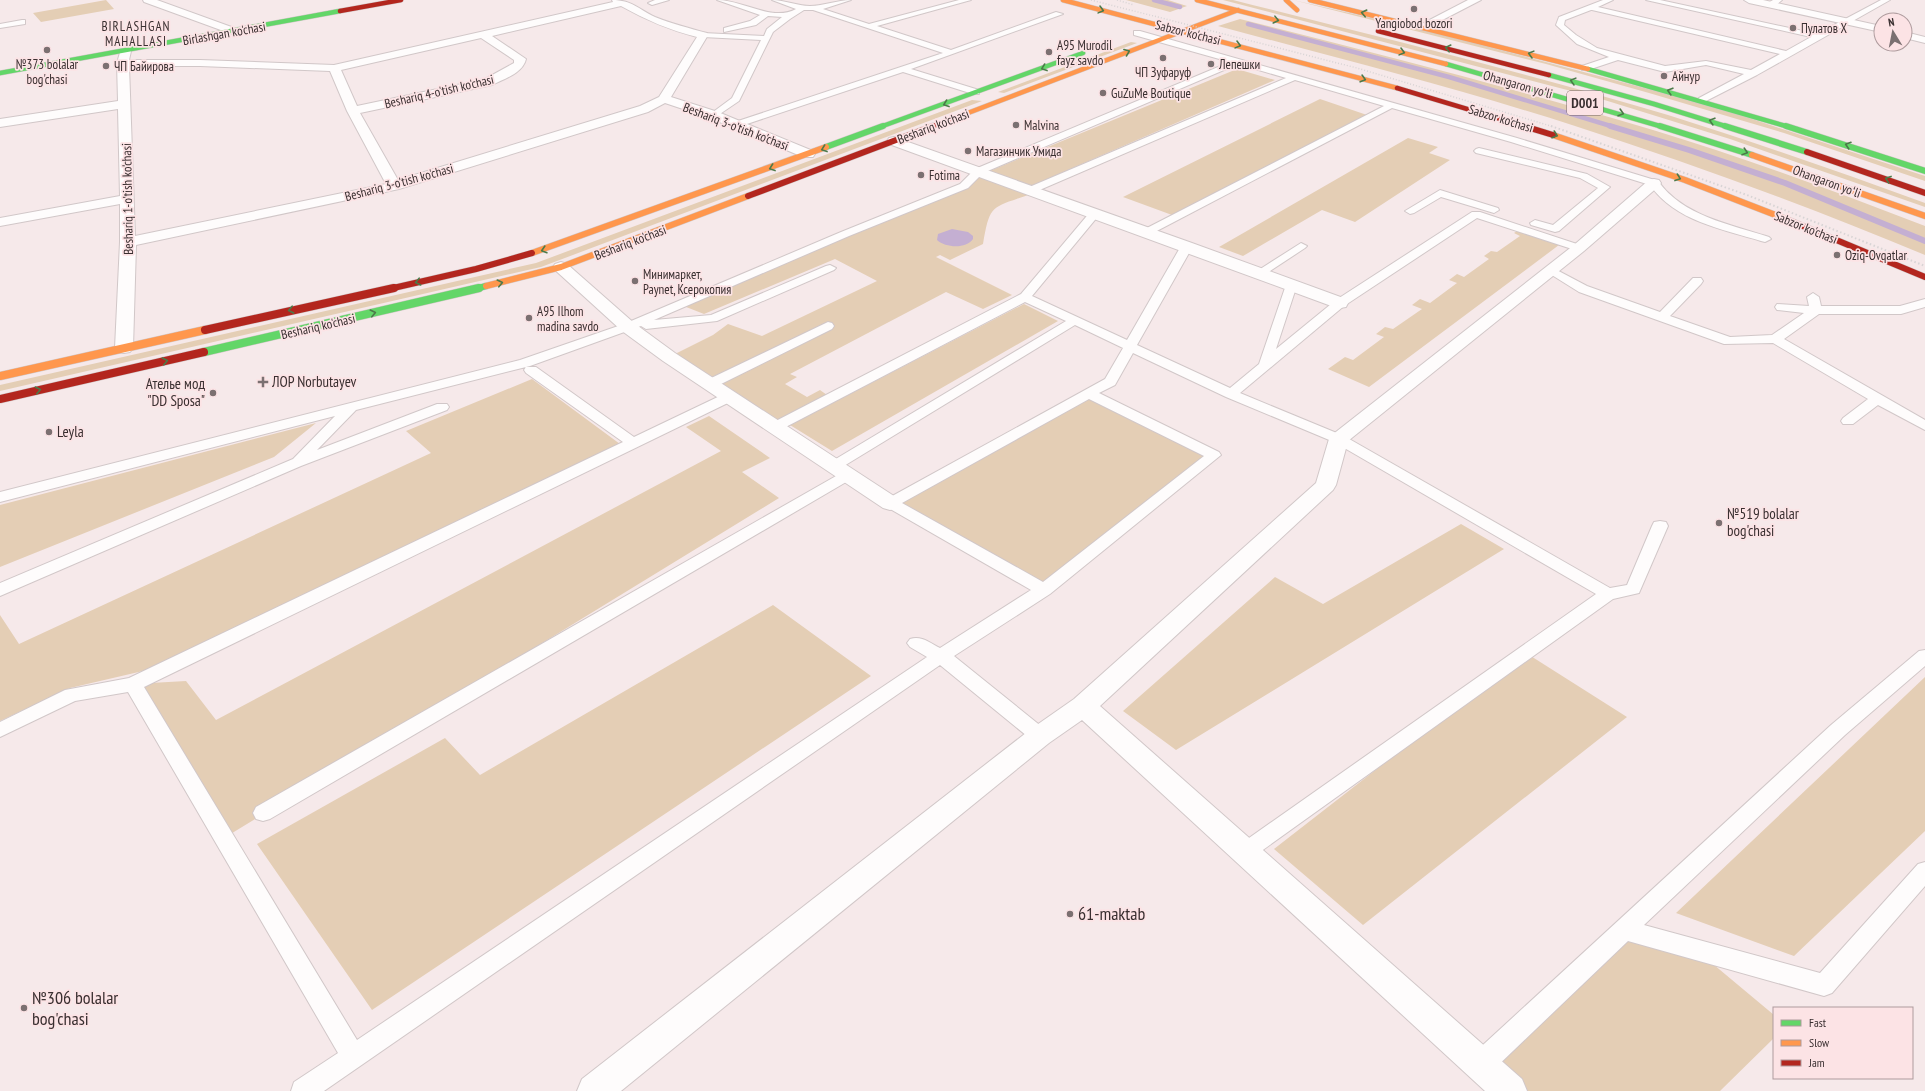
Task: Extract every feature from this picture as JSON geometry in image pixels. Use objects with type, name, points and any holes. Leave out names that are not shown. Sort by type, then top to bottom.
[{"type":"main road","name":"Birlashgan ko'chasi","points":[[0,74],[124,57],[234,31],[400,0]]},
{"type":"main road","name":"Sabzor ko'chasi","points":[[1063,0],[1340,72],[1541,130],[1727,197],[1925,277]]},
{"type":"main road","name":"Ohangaron yoʻli","points":[[1197,0],[1370,44],[1601,107],[1764,159],[1925,216]]},
{"type":"main road","points":[[1310,0],[1421,26],[1702,100],[1820,136],[1925,171]]},
{"type":"main road","points":[[1284,3],[1300,11]]},
{"type":"main road","points":[[1201,10],[1215,4]]},
{"type":"main road","name":"Beshariq ko'chasi","points":[[0,399],[522,278],[561,267],[1238,10]]},
{"type":"main road","points":[[1128,36],[1173,20]]},
{"type":"main road","name":"Ohangaron yoʻli","points":[[1370,29],[1570,80],[1735,128],[1817,154],[1925,193]]},
{"type":"main road","name":"Beshariq ko'chasi","points":[[0,376],[511,260],[575,240],[1093,49]]},
{"type":"main road","points":[[976,92],[1001,100]]},
{"type":"street","points":[[148,0],[234,31]]},
{"type":"street","points":[[1421,26],[1476,0]]},
{"type":"street","points":[[1749,0],[1774,3],[1873,27]]},
{"type":"street","points":[[124,57],[200,63],[334,68],[620,1],[652,19],[677,30],[703,35]]},
{"type":"street","name":"Beshariq 4-o'tish ko'chasi","points":[[353,111],[488,82],[502,76],[519,65],[520,59],[484,34]]},
{"type":"street","name":"Beshariq 3-o'tish ko'chasi","points":[[128,242],[394,186],[644,109],[664,99],[703,35]]},
{"type":"street","points":[[1913,37],[1925,40]]},
{"type":"street","name":"Beshariq 1-o'tish ko'chasi","points":[[124,57],[128,242],[124,348]]},
{"type":"street","points":[[334,68],[353,111],[394,186]]},
{"type":"street","name":"Beshariq 3-o'tish ko'chasi","points":[[664,99],[714,114],[808,154]]},
{"type":"street","points":[[0,123],[125,104]]},
{"type":"street","points":[[894,141],[1187,246],[1340,303]]},
{"type":"street","points":[[594,1091],[1040,736],[1083,706],[1326,485],[1339,439],[1579,248],[1654,182]]},
{"type":"street","points":[[0,222],[126,199]]},
{"type":"street","points":[[561,267],[628,327],[729,397],[890,503]]},
{"type":"street","points":[[1083,706],[1246,851],[1510,1091]]},
{"type":"lane","points":[[652,3],[665,0]]},
{"type":"lane","points":[[721,0],[766,14],[790,15]]},
{"type":"lane","points":[[776,0],[801,9],[816,9],[847,0]]},
{"type":"lane","points":[[869,26],[967,0]]},
{"type":"lane","points":[[1608,0],[1592,8],[1562,19],[1560,25],[1580,43],[1592,50],[1665,69],[1706,63],[1754,73]]},
{"type":"lane","points":[[1650,0],[1820,37]]},
{"type":"lane","points":[[1702,100],[1886,0]]},
{"type":"lane","points":[[1592,8],[1788,54]]},
{"type":"lane","points":[[714,114],[736,99],[770,31],[790,15],[801,9]]},
{"type":"lane","points":[[816,9],[951,53]]},
{"type":"lane","points":[[727,30],[753,23],[766,14]]},
{"type":"lane","points":[[738,124],[951,53],[1059,14]]},
{"type":"lane","points":[[0,26],[22,22]]},
{"type":"lane","points":[[1137,33],[1553,151],[1654,182],[1658,192],[1678,207],[1698,217],[1765,239]]},
{"type":"lane","points":[[703,35],[766,38]]},
{"type":"lane","points":[[1585,68],[1618,57]]},
{"type":"lane","points":[[0,497],[525,363],[628,327],[845,234],[964,186],[978,171],[1237,62]]},
{"type":"lane","points":[[903,69],[976,92]]},
{"type":"lane","points":[[1031,190],[1293,78]]},
{"type":"lane","points":[[1147,232],[1390,106]]},
{"type":"lane","points":[[1410,211],[1440,193],[1555,229],[1605,187],[1583,176],[1479,151]]},
{"type":"lane","points":[[1534,164],[1553,151]]},
{"type":"lane","points":[[775,427],[1025,297],[1095,213]]},
{"type":"lane","points":[[1231,394],[1340,303],[1476,214],[1579,248]]},
{"type":"lane","points":[[890,503],[1110,382],[1131,348],[1187,246]]},
{"type":"lane","points":[[1260,273],[1301,246]]},
{"type":"lane","points":[[628,327],[713,318],[830,268]]},
{"type":"lane","points":[[1551,270],[1583,289],[1729,341],[1775,339],[1816,310]]},
{"type":"lane","points":[[1662,317],[1697,281]]},
{"type":"lane","points":[[1264,368],[1291,284]]},
{"type":"lane","points":[[1025,297],[1231,394],[1339,439],[1608,594]]},
{"type":"lane","points":[[1813,297],[1816,310]]},
{"type":"lane","points":[[1781,307],[1816,310],[1901,310],[1925,303]]},
{"type":"lane","points":[[1908,308],[1925,316]]},
{"type":"lane","points":[[263,813],[841,471],[1074,321]]},
{"type":"lane","points":[[710,384],[828,326]]},
{"type":"lane","points":[[1775,339],[1876,399],[1925,426]]},
{"type":"lane","points":[[531,370],[633,443]]},
{"type":"lane","points":[[303,1091],[941,656],[1044,590],[1214,455],[1090,394]]},
{"type":"lane","points":[[0,730],[71,696],[133,684],[729,397]]},
{"type":"lane","points":[[1848,421],[1876,399]]},
{"type":"lane","points":[[0,590],[296,463],[442,407]]},
{"type":"lane","points":[[296,463],[352,408]]},
{"type":"lane","points":[[890,503],[1044,590]]},
{"type":"lane","points":[[1246,851],[1608,594],[1633,589],[1660,526]]},
{"type":"lane","points":[[916,643],[941,656],[1040,736]]},
{"type":"lane","points":[[1481,1064],[1838,730],[1925,656]]},
{"type":"lane","points":[[133,684],[353,1056]]},
{"type":"lane","points":[[1624,930],[1824,985],[1925,871]]},
{"type":"shaded area","points":[[106,0],[114,9],[41,22],[33,13]]},
{"type":"shaded area","points":[[1126,0],[1168,0],[1187,6],[1170,12]]},
{"type":"shaded area","points":[[1223,0],[1233,0],[1451,55],[1614,99],[1668,115],[1861,180],[1925,203],[1925,207],[1730,139],[1598,98]]},
{"type":"shaded area","points":[[1293,0],[1432,32],[1652,90],[1743,116],[1925,176],[1925,181],[1784,133],[1649,93],[1546,64]]},
{"type":"shaded area","points":[[1240,19],[1550,100],[1653,130],[1756,163],[1925,226],[1925,255],[1751,187],[1663,155],[1575,126],[1442,86],[1218,26]]},
{"type":"shaded area","points":[[1131,42],[1137,43],[1004,93],[998,92]]},
{"type":"shaded area","points":[[1237,69],[1275,80],[1029,187],[987,172]]},
{"type":"shaded area","points":[[1320,99],[1367,115],[1172,215],[1123,197]]},
{"type":"shaded area","points":[[972,100],[982,101],[541,267],[0,391],[0,385],[536,263]]},
{"type":"shaded area","points":[[1408,138],[1438,147],[1429,153],[1450,160],[1355,222],[1322,210],[1243,256],[1219,247]]},
{"type":"shaded area","points":[[979,171],[1028,195],[994,209],[988,221],[983,244],[950,260],[940,255],[936,257],[1012,295],[983,309],[946,292],[790,374],[797,377],[785,384],[807,397],[820,390],[827,395],[775,427],[669,357],[713,335],[728,324],[762,336],[877,281],[835,259],[704,314],[681,305],[964,186]]},
{"type":"shaded area","points":[[952,229],[968,232],[973,236],[973,239],[961,246],[945,245],[937,240],[938,234]]},
{"type":"shaded area","points":[[1517,231],[1559,245],[1369,387],[1328,369],[1345,357],[1353,360],[1384,337],[1376,334],[1385,327],[1393,329],[1422,309],[1412,305],[1420,299],[1430,303],[1457,283],[1449,280],[1457,274],[1464,277],[1489,259],[1484,256],[1491,251],[1497,252],[1520,236],[1514,233]]},
{"type":"shaded area","points":[[1024,304],[1058,321],[832,451],[790,425]]},
{"type":"shaded area","points":[[532,379],[620,444],[173,664],[70,688],[0,721],[0,615],[19,644],[431,453],[406,431]]},
{"type":"shaded area","points":[[1090,394],[1214,455],[1044,590],[890,503]]},
{"type":"shaded area","points":[[709,416],[770,458],[742,472],[779,498],[224,838],[133,684],[186,681],[216,720],[721,451],[686,427]]},
{"type":"shaded area","points":[[316,423],[274,457],[0,567],[0,505]]},
{"type":"shaded area","points":[[1461,524],[1504,549],[1176,750],[1123,711],[1275,577],[1323,604]]},
{"type":"shaded area","points":[[773,605],[871,676],[372,1010],[257,844],[445,738],[480,775]]},
{"type":"shaded area","points":[[1526,653],[1627,717],[1363,925],[1274,849]]},
{"type":"shaded area","points":[[1925,677],[1925,831],[1794,956],[1676,913]]},
{"type":"shaded area","points":[[1624,930],[1695,949],[1773,1014],[1773,1039],[1720,1091],[1518,1091],[1481,1064]]},
{"type":"waterway","points":[[1154,0],[1180,7]]},
{"type":"waterway","points":[[1248,24],[1449,77],[1614,127]]},
{"type":"waterway","points":[[1610,126],[1689,150],[1785,183],[1925,241]]},
{"type":"railway","points":[[1091,0],[1357,68],[1553,127]]},
{"type":"railway","points":[[1117,0],[1134,5]]},
{"type":"railway","points":[[1553,127],[1747,195],[1925,266]]},
{"type":"traffic: fast","points":[[0,73],[340,11]]},
{"type":"traffic: fast","points":[[826,147],[1083,53]]},
{"type":"traffic: fast","points":[[1446,64],[1631,117],[1752,155]]},
{"type":"traffic: fast","points":[[1588,69],[1773,122],[1925,171]]},
{"type":"traffic: fast","points":[[1549,75],[1654,104],[1807,152]]},
{"type":"traffic: fast","points":[[204,352],[486,286]]},
{"type":"traffic: slow","points":[[1063,0],[1397,88]]},
{"type":"traffic: slow","points":[[1197,0],[1446,64]]},
{"type":"traffic: slow","points":[[1286,0],[1297,10]]},
{"type":"traffic: slow","points":[[1310,0],[1588,69]]},
{"type":"traffic: slow","points":[[960,116],[1238,10]]},
{"type":"traffic: slow","points":[[1553,135],[1685,180],[1786,219]]},
{"type":"traffic: slow","points":[[532,253],[826,147]]},
{"type":"traffic: slow","points":[[1752,155],[1925,216]]},
{"type":"traffic: slow","points":[[486,286],[561,267],[748,196]]},
{"type":"traffic: slow","points":[[0,376],[205,330]]},
{"type":"traffic: jam","points":[[340,11],[401,0]]},
{"type":"traffic: jam","points":[[1378,31],[1549,75]]},
{"type":"traffic: jam","points":[[1397,88],[1553,135]]},
{"type":"traffic: jam","points":[[748,196],[960,116]]},
{"type":"traffic: jam","points":[[1807,152],[1925,193]]},
{"type":"traffic: jam","points":[[1786,219],[1925,277]]},
{"type":"traffic: jam","points":[[205,330],[476,269],[532,253]]},
{"type":"traffic: jam","points":[[0,399],[204,352]]},
{"type":"place","name":"Yangiobod bozori","points":[[1414,9]]},
{"type":"place","name":"Пулатов Х","points":[[1793,28]]},
{"type":"place","name":"№373 bolalar bog'chasi","points":[[47,50]]},
{"type":"place","name":"A95 Murodil fayz savdo","points":[[1049,52]]},
{"type":"place","name":"ЧП Зуфаруф","points":[[1163,58]]},
{"type":"place","name":"Лепешки","points":[[1211,64]]},
{"type":"place","name":"ЧП Байирова","points":[[106,66]]},
{"type":"place","name":"Айнур","points":[[1664,76]]},
{"type":"place","name":"GuZuMe Boutique","points":[[1103,93]]},
{"type":"place","name":"Malvina","points":[[1016,125]]},
{"type":"place","name":"Магазинчик Умида","points":[[968,151]]},
{"type":"place","name":"Fotima","points":[[921,175]]},
{"type":"place","name":"Oziq-Ovqatlar","points":[[1837,255]]},
{"type":"place","name":"Минимаркет, Paynet, Ксерокопия","points":[[635,281]]},
{"type":"place","name":"A95 Ilhom madina savdo","points":[[529,318]]},
{"type":"place","name":"ЛОР Norbutayev","points":[[263,382]]},
{"type":"place","name":"Ателье мод \"DD Sposa\"","points":[[213,393]]},
{"type":"place","name":"Leyla","points":[[49,432]]},
{"type":"place","name":"№519 bolalar bog'chasi","points":[[1719,523]]},
{"type":"place","name":"61-maktab","points":[[1070,914]]},
{"type":"place","name":"№306 bolalar bog'chasi","points":[[24,1008]]},
{"type":"district","name":"BIRLASHGAN MAHALLASI","points":[[136,34]]}]
